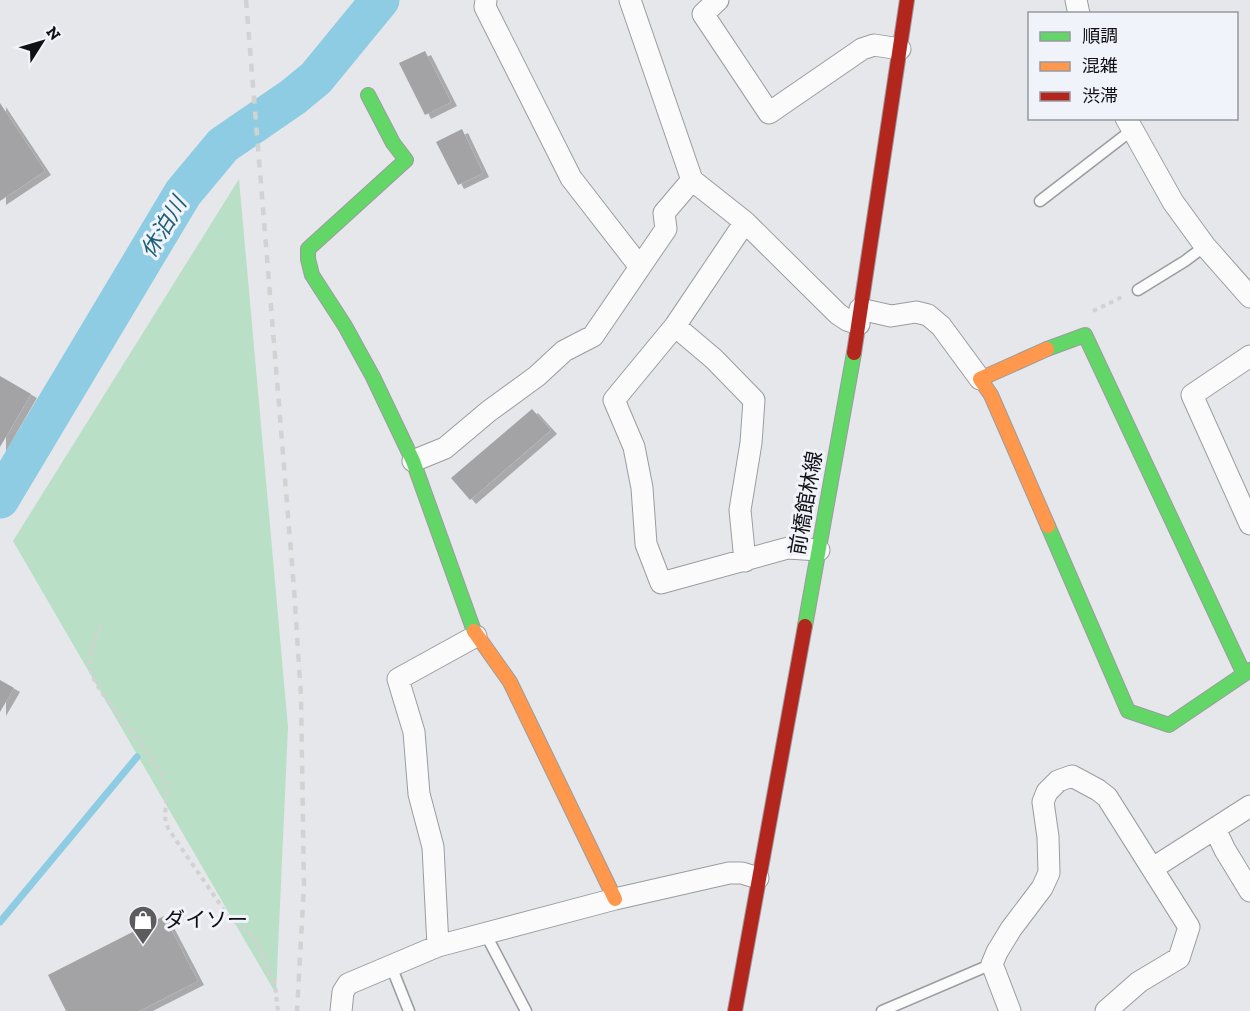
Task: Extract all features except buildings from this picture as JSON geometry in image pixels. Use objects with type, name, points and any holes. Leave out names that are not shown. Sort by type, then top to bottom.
[{"type":"street","points":[[486,0],[485,7],[571,178],[640,267]]},
{"type":"street","points":[[630,0],[692,180],[745,222],[838,314],[847,320],[916,312],[928,315],[941,326],[980,379],[991,395],[1128,711],[1169,725],[1247,672],[1085,335],[980,379]]},
{"type":"street","points":[[718,0],[702,14],[769,113],[862,49],[874,45],[900,49]]},
{"type":"street","name":"前橋館林線","points":[[735,1011],[860,317],[908,0]]},
{"type":"street","points":[[368,95],[393,143],[406,160],[308,249],[312,275],[345,326],[373,377],[413,460],[476,636],[510,682],[615,899]]},
{"type":"street","points":[[1129,124],[1173,202],[1204,246],[1250,297]]},
{"type":"street","points":[[413,460],[445,448],[489,411],[537,376],[564,351],[593,336],[666,229],[664,213],[692,180]]},
{"type":"street","points":[[745,222],[675,326],[614,400],[634,447],[642,488],[646,544],[661,583],[788,548],[819,550]]},
{"type":"street","points":[[675,326],[714,359],[754,400],[751,443],[740,510],[745,561]]},
{"type":"street","points":[[1250,356],[1192,395],[1250,524]]},
{"type":"street","points":[[438,946],[433,847],[419,794],[414,732],[398,679],[476,636]]},
{"type":"street","points":[[1010,1011],[992,964],[1011,929],[1042,888],[1049,873],[1048,837],[1043,802],[1047,792],[1058,782],[1072,776],[1098,789],[1107,797],[1189,927],[1179,958],[1139,982],[1106,1011]]},
{"type":"street","points":[[1153,867],[1250,806]]},
{"type":"street","points":[[1215,829],[1250,891]]},
{"type":"street","points":[[341,1011],[343,992],[348,984],[438,946],[615,899],[729,873],[742,873],[758,878]]},
{"type":"lane","points":[[1040,201],[1129,124]]},
{"type":"lane","points":[[1138,290],[1185,261],[1204,246]]},
{"type":"lane","points":[[485,933],[526,1011]]},
{"type":"lane","points":[[882,1011],[992,964]]},
{"type":"lane","points":[[391,966],[409,1011]]},
{"type":"path","points":[[1085,335],[1086,321],[1090,313],[1138,290]]},
{"type":"path","points":[[101,626],[91,646],[90,667],[94,682],[151,756],[164,779],[168,797],[164,815],[165,824],[228,916],[254,937],[275,985],[278,1011]]},
{"type":"green space","points":[[239,179],[288,727],[276,994],[13,541]]},
{"type":"waterway","name":"休泊川","points":[[0,499],[183,193],[223,145],[293,97],[316,78],[380,0]]},
{"type":"waterway","points":[[0,922],[137,757]]},
{"type":"railway","points":[[246,0],[301,696],[304,885],[297,1011]]},
{"type":"traffic: fast","points":[[368,95],[393,143],[406,160],[308,249],[308,259],[312,275],[345,326],[373,377],[413,461],[474,631]]},
{"type":"traffic: fast","points":[[1047,349],[1085,335],[1244,674]]},
{"type":"traffic: fast","points":[[805,626],[854,353]]},
{"type":"traffic: fast","points":[[1048,526],[1128,711],[1169,725],[1250,670]]},
{"type":"traffic: slow","points":[[1047,349],[980,379],[991,395],[1048,526]]},
{"type":"traffic: slow","points":[[474,631],[510,682],[615,899]]},
{"type":"traffic: jam","points":[[854,353],[907,0]]},
{"type":"traffic: jam","points":[[735,1011],[805,626]]},
{"type":"place","name":"ダイソー","points":[[143,946]]}]
